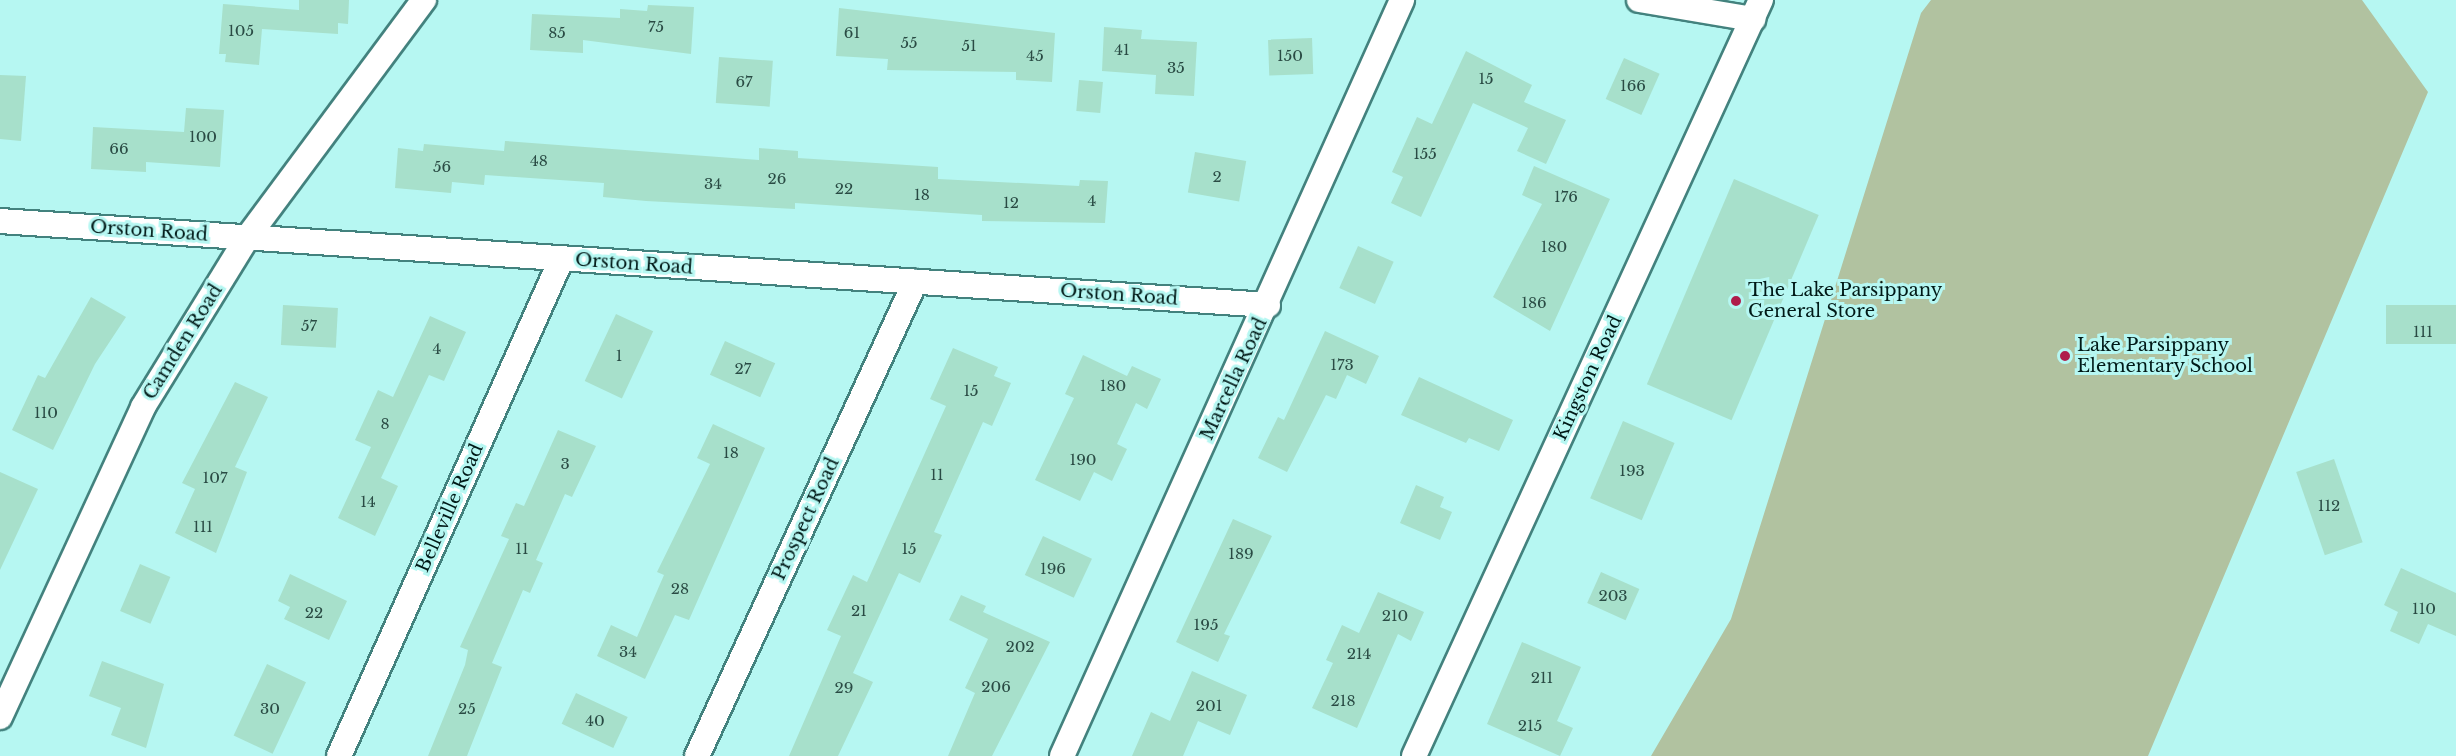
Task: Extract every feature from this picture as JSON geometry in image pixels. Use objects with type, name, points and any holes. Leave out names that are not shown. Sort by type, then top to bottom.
[{"type":"street","name":"Camden Road","points":[[0,717],[143,407],[247,238],[424,0]]},
{"type":"street","name":"Marcella Road","points":[[1062,756],[1268,305],[1402,0]]},
{"type":"street","points":[[1639,0],[1757,9]]},
{"type":"street","name":"Kingston Road","points":[[1414,756],[1757,9]]},
{"type":"street","name":"Orston Road","points":[[0,221],[561,260],[1268,305]]},
{"type":"street","name":"Belleville Road","points":[[339,756],[561,260]]},
{"type":"street","name":"Prospect Road","points":[[697,756],[915,282]]},
{"type":"green space","name":"Lake Parsippany Elementary School","points":[[1931,0],[2362,0],[2428,92],[2148,756],[1651,756],[1731,619],[1921,13]]},
{"type":"building","points":[[299,0],[349,0],[348,24],[338,23],[338,34],[262,29],[259,65],[225,62],[226,54],[219,54],[223,4],[299,10]]},
{"type":"building","points":[[648,5],[694,7],[691,54],[583,40],[583,53],[530,50],[532,14],[620,18],[620,9],[647,11]]},
{"type":"building","points":[[839,8],[1055,33],[1052,82],[1016,80],[1016,72],[887,70],[888,59],[836,56]]},
{"type":"building","points":[[1104,27],[1142,30],[1141,39],[1197,42],[1194,96],[1155,94],[1156,75],[1102,71]]},
{"type":"building","points":[[1312,38],[1313,74],[1269,76],[1268,40]]},
{"type":"building","points":[[1466,51],[1532,85],[1524,102],[1566,120],[1546,164],[1517,151],[1528,128],[1473,103],[1421,217],[1391,203],[1403,177],[1392,172],[1417,117],[1432,124]]},
{"type":"building","points":[[719,57],[773,61],[770,107],[716,103]]},
{"type":"building","points":[[1624,58],[1660,74],[1641,115],[1606,99]]},
{"type":"building","points":[[0,75],[26,76],[21,141],[0,139]]},
{"type":"building","points":[[1079,80],[1103,82],[1100,113],[1076,111]]},
{"type":"building","points":[[186,108],[224,110],[220,167],[146,162],[146,172],[91,169],[93,127],[184,132]]},
{"type":"building","points":[[505,141],[759,160],[759,148],[798,151],[798,158],[938,167],[938,179],[1079,186],[1080,180],[1108,181],[1105,223],[982,221],[982,215],[795,203],[795,209],[646,201],[603,197],[604,183],[485,175],[484,185],[452,182],[451,193],[395,188],[398,148],[423,151],[424,144],[504,151]]},
{"type":"building","points":[[1195,152],[1246,161],[1239,201],[1188,192]]},
{"type":"building","points":[[1534,166],[1610,199],[1550,331],[1493,297],[1542,204],[1522,195]]},
{"type":"building","name":"The Lake Parsippany General Store","points":[[1734,179],[1819,215],[1732,420],[1647,384]]},
{"type":"building","points":[[1358,246],[1394,262],[1375,304],[1339,288]]},
{"type":"building","points":[[91,297],[126,317],[95,364],[53,450],[12,430],[38,375],[45,378]]},
{"type":"building","points":[[283,305],[338,308],[336,348],[281,345]]},
{"type":"building","points":[[2386,305],[2456,305],[2456,344],[2386,344]]},
{"type":"building","points":[[616,314],[653,331],[622,398],[585,381]]},
{"type":"building","points":[[430,316],[466,332],[444,381],[429,375],[381,478],[398,486],[375,536],[338,518],[371,447],[355,440],[378,390],[393,397]]},
{"type":"building","points":[[1325,331],[1379,356],[1366,384],[1347,375],[1336,399],[1326,395],[1287,472],[1258,458],[1278,417],[1284,420]]},
{"type":"building","points":[[725,341],[775,363],[760,397],[710,375]]},
{"type":"building","points":[[953,348],[998,367],[994,376],[1011,383],[992,426],[983,422],[934,532],[942,535],[920,583],[899,573],[853,673],[873,682],[838,756],[789,756],[841,636],[827,630],[853,575],[867,582],[946,406],[930,399]]},
{"type":"building","points":[[1083,355],[1127,376],[1132,366],[1161,379],[1147,409],[1136,403],[1117,444],[1127,449],[1112,481],[1094,472],[1080,501],[1035,480],[1074,398],[1065,394]]},
{"type":"building","points":[[1419,377],[1513,420],[1499,451],[1469,438],[1466,443],[1401,415]]},
{"type":"building","points":[[235,382],[268,397],[235,467],[247,472],[216,553],[175,533],[195,489],[182,483]]},
{"type":"building","points":[[1623,421],[1675,443],[1642,520],[1590,498]]},
{"type":"building","points":[[713,424],[765,448],[689,620],[675,615],[645,679],[597,656],[611,625],[637,637],[664,575],[657,572],[710,464],[697,458]]},
{"type":"building","points":[[558,430],[596,446],[572,497],[565,494],[536,560],[543,563],[530,593],[523,590],[492,663],[502,667],[467,756],[428,756],[465,665],[468,650],[460,647],[509,539],[501,536],[516,503],[524,506]]},
{"type":"building","points":[[2334,459],[2363,542],[2325,555],[2296,472]]},
{"type":"building","points":[[0,472],[38,489],[0,570]]},
{"type":"building","points":[[1416,485],[1444,497],[1440,507],[1452,512],[1440,540],[1400,523]]},
{"type":"building","points":[[1233,519],[1272,536],[1224,634],[1230,636],[1218,662],[1176,642]]},
{"type":"building","points":[[1043,536],[1092,559],[1074,598],[1025,575]]},
{"type":"building","points":[[140,564],[170,577],[150,624],[120,611]]},
{"type":"building","points":[[2401,568],[2456,593],[2456,636],[2428,624],[2419,644],[2390,631],[2398,612],[2384,605]]},
{"type":"building","points":[[1601,572],[1639,589],[1626,620],[1587,603]]},
{"type":"building","points":[[290,574],[347,601],[329,640],[284,619],[290,607],[278,601]]},
{"type":"building","points":[[1378,592],[1424,612],[1411,641],[1398,634],[1357,728],[1312,708],[1333,663],[1326,660],[1342,625],[1359,633]]},
{"type":"building","points":[[961,595],[986,606],[983,612],[1050,642],[992,756],[948,756],[975,693],[965,688],[988,639],[949,620]]},
{"type":"building","points":[[1522,642],[1581,667],[1557,721],[1573,728],[1560,756],[1487,724]]},
{"type":"building","points":[[102,661],[164,684],[146,748],[111,735],[121,708],[89,696]]},
{"type":"building","points":[[267,664],[306,682],[273,754],[234,736]]},
{"type":"building","points":[[1192,671],[1247,695],[1230,735],[1198,721],[1183,756],[1132,756],[1151,712],[1170,721]]},
{"type":"building","points":[[576,693],[628,717],[613,748],[562,724]]},
{"type":"place","name":"The Lake Parsippany General Store","points":[[1736,301]]},
{"type":"place","name":"Lake Parsippany Elementary School","points":[[2065,356]]}]
